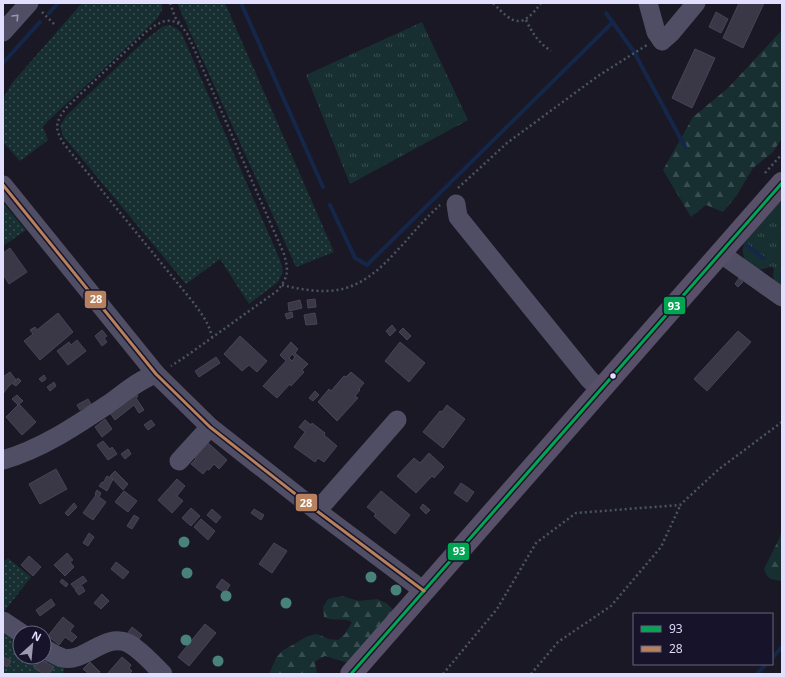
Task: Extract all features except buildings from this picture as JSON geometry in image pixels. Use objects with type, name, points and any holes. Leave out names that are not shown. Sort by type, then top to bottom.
[{"type":"main road","points":[[351,674],[782,183]]},
{"type":"street","points":[[3,32],[30,3]]},
{"type":"street","points":[[648,3],[656,32],[662,42],[696,3]]},
{"type":"street","points":[[3,185],[156,374],[210,426],[317,511],[424,591]]},
{"type":"street","points":[[452,199],[458,216],[589,379],[600,390]]},
{"type":"street","points":[[720,254],[782,297]]},
{"type":"street","points":[[3,460],[20,455],[52,440],[107,405],[146,377],[156,374]]},
{"type":"street","points":[[317,511],[397,420]]},
{"type":"street","points":[[179,461],[210,426]]},
{"type":"street","points":[[3,621],[12,627]]},
{"type":"street","points":[[52,653],[65,658],[75,657],[110,642],[119,640],[128,643],[135,648],[163,674]]},
{"type":"path","points":[[156,374],[186,357],[277,291],[287,276],[287,263],[284,254],[188,35],[175,17],[170,3]]},
{"type":"path","points":[[494,3],[506,15],[515,21],[520,22],[526,20],[533,14],[541,3]]},
{"type":"path","points":[[526,20],[535,37],[540,43],[551,51]]},
{"type":"path","points":[[181,26],[174,21],[165,21],[147,31],[67,107],[58,120],[57,129],[64,144],[193,302],[210,328],[212,337]]},
{"type":"path","points":[[282,285],[322,291],[340,289],[356,284],[370,276],[383,266],[507,143],[598,76],[645,46],[662,42]]},
{"type":"path","points":[[531,674],[558,642],[611,606],[661,547],[680,506],[719,469],[782,422]]},
{"type":"path","points":[[443,674],[497,609],[536,544],[576,513],[680,506]]},
{"type":"green space","points":[[82,3],[162,3],[162,10],[157,19],[49,120],[43,127],[48,140],[20,161],[3,142],[3,99],[12,83]]},
{"type":"green space","points":[[177,3],[225,3],[334,252],[296,267]]},
{"type":"green space","points":[[422,22],[468,120],[350,184],[306,75]]},
{"type":"green space","points":[[169,25],[181,32],[280,260],[283,271],[278,282],[249,304],[220,259],[186,284],[63,136],[60,126],[66,116],[145,40],[162,27]]},
{"type":"green space","points":[[782,30],[782,138],[773,152],[753,168],[737,195],[723,212],[706,205],[691,217],[663,170],[693,117],[728,88]]},
{"type":"green space","points":[[782,200],[782,290],[775,281],[772,266],[760,269],[752,267],[746,261],[743,250],[746,240]]},
{"type":"green space","points":[[3,203],[26,230],[3,246]]},
{"type":"green space","points":[[782,529],[782,581],[770,578],[764,569],[779,539]]},
{"type":"green space","points":[[8,558],[31,577],[3,613],[3,562]]},
{"type":"green space","points":[[342,596],[359,601],[377,599],[386,603],[393,609],[395,616],[348,663],[325,656],[317,660],[315,663],[317,674],[269,674],[276,658],[282,651],[308,636],[317,634],[329,639],[338,640],[345,634],[352,622],[324,617],[323,607],[328,599]]},
{"type":"green space","points":[[3,626],[12,631],[12,665],[52,665],[52,660],[65,665],[63,674],[3,674]]},
{"type":"waterway","points":[[49,13],[58,3]]},
{"type":"waterway","points":[[241,3],[323,187]]},
{"type":"waterway","points":[[606,13],[634,52],[685,147]]},
{"type":"waterway","points":[[3,63],[40,22]]},
{"type":"waterway","points":[[330,205],[355,258],[367,265],[612,23]]},
{"type":"waterway","points":[[745,244],[763,258]]},
{"type":"waterway","points":[[773,657],[782,647]]},
{"type":"waterway","points":[[757,674],[765,665]]},
{"type":"transit line","name":"93","points":[[351,674],[782,183]]},
{"type":"transit line","name":"28","points":[[3,185],[156,374],[210,427],[317,511],[424,591]]}]
